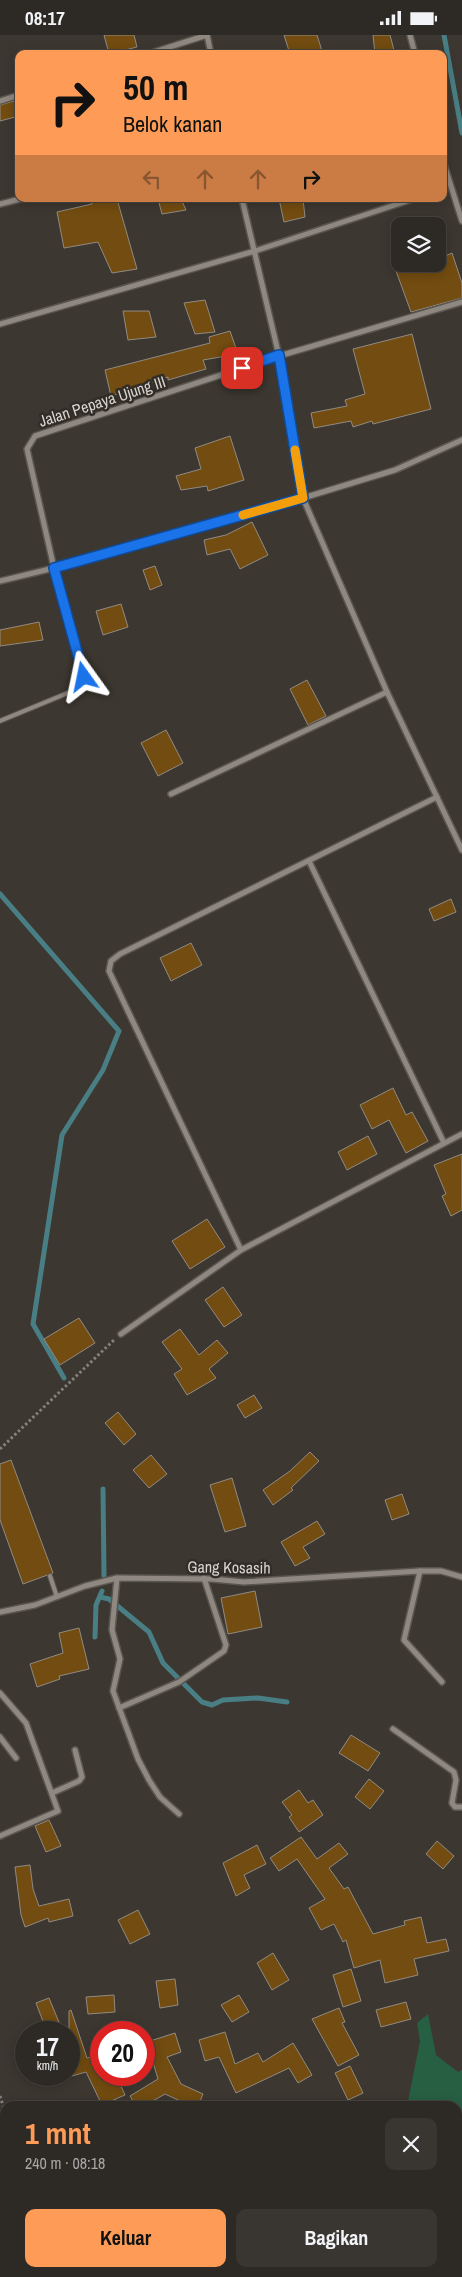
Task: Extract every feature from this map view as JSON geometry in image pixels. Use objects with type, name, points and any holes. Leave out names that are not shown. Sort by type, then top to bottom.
[{"type":"street","points":[[160,50],[207,35],[210,50]]},
{"type":"street","points":[[410,35],[414,50]]},
{"type":"street","points":[[0,101],[15,96]]},
{"type":"street","points":[[447,176],[462,221]]},
{"type":"street","points":[[0,204],[15,200]]},
{"type":"street","points":[[243,202],[279,355],[303,498],[387,692],[462,850]]},
{"type":"street","points":[[0,324],[255,251],[404,202]]},
{"type":"street","name":"Jalan Pepaya Ujung III","points":[[54,568],[27,449],[35,436],[279,355],[462,302]]},
{"type":"street","points":[[0,581],[54,568],[395,470],[462,440]]},
{"type":"street","points":[[171,795],[387,692]]},
{"type":"street","points":[[241,1250],[109,968],[111,961],[120,954],[437,797]]},
{"type":"street","points":[[309,861],[444,1143]]},
{"type":"street","points":[[121,1334],[241,1250],[444,1143],[461,1136]]},
{"type":"street","points":[[420,1571],[404,1640],[442,1682]]},
{"type":"street","name":"Gang Kosasih","points":[[0,1612],[35,1605],[85,1586],[116,1578],[204,1578],[244,1583],[420,1571],[441,1571],[462,1577]]},
{"type":"street","points":[[116,1578],[112,1630],[120,1659],[113,1691],[149,1780],[160,1797],[179,1814]]},
{"type":"street","points":[[119,1709],[179,1682],[207,1665],[224,1651],[226,1645],[204,1578]]},
{"type":"street","points":[[0,1693],[26,1723],[58,1811],[0,1836]]},
{"type":"street","points":[[393,1729],[454,1772],[456,1780],[452,1803],[455,1807],[462,1807]]},
{"type":"street","points":[[0,1737],[16,1758]]},
{"type":"street","points":[[52,1793],[79,1781],[82,1777],[75,1750]]},
{"type":"lane","points":[[0,721],[75,690],[84,677],[54,568]]},
{"type":"lane","points":[[50,1576],[57,1597]]},
{"type":"path","points":[[0,1449],[121,1334]]},
{"type":"green space","points":[[428,2014],[436,2055],[458,2072],[462,2070],[462,2101],[408,2101],[420,2041],[417,2023]]},
{"type":"building","points":[[104,35],[134,35],[137,47],[125,50],[108,50]]},
{"type":"building","points":[[284,35],[317,35],[322,50],[289,50]]},
{"type":"building","points":[[373,35],[390,35],[394,50],[375,50]]},
{"type":"building","points":[[14,101],[15,117],[0,121],[0,105]]},
{"type":"building","points":[[91,202],[118,202],[137,269],[112,273],[98,242],[64,248],[57,212],[92,204]]},
{"type":"building","points":[[159,202],[182,202],[186,210],[162,214]]},
{"type":"building","points":[[280,202],[303,202],[305,217],[284,222]]},
{"type":"building","points":[[452,253],[462,283],[462,298],[411,312],[396,272],[446,272],[446,256]]},
{"type":"building","points":[[205,300],[215,332],[195,334],[184,303]]},
{"type":"building","points":[[123,311],[149,311],[156,337],[128,340]]},
{"type":"building","points":[[230,331],[238,354],[203,360],[206,369],[168,380],[168,377],[111,396],[105,370],[210,343],[209,337]]},
{"type":"building","points":[[412,334],[431,409],[373,424],[372,421],[353,427],[351,421],[314,428],[311,413],[347,406],[345,400],[365,394],[353,349]]},
{"type":"building","points":[[230,436],[244,480],[208,491],[207,486],[181,490],[176,476],[201,469],[195,448]]},
{"type":"building","points":[[252,522],[268,555],[240,569],[230,549],[207,555],[204,540],[226,535]]},
{"type":"building","points":[[155,566],[162,585],[150,590],[143,570]]},
{"type":"building","points":[[121,604],[128,627],[103,635],[96,611]]},
{"type":"building","points":[[39,622],[43,640],[0,646],[0,630]]},
{"type":"building","points":[[307,680],[326,716],[308,725],[290,689]]},
{"type":"building","points":[[166,730],[183,763],[158,776],[141,743]]},
{"type":"building","points":[[451,899],[456,912],[434,921],[429,909]]},
{"type":"building","points":[[191,943],[202,965],[171,981],[160,958]]},
{"type":"building","points":[[393,1088],[406,1115],[412,1112],[428,1141],[406,1153],[389,1120],[372,1129],[360,1105]]},
{"type":"building","points":[[368,1136],[377,1154],[347,1170],[338,1152]]},
{"type":"building","points":[[462,1154],[462,1210],[451,1216],[442,1196],[446,1194],[434,1165]]},
{"type":"building","points":[[207,1219],[225,1247],[190,1269],[172,1241]]},
{"type":"building","points":[[223,1287],[242,1315],[224,1327],[205,1300]]},
{"type":"building","points":[[79,1318],[95,1343],[60,1365],[44,1339]]},
{"type":"building","points":[[180,1329],[199,1355],[217,1340],[228,1353],[209,1369],[216,1378],[187,1395],[174,1374],[182,1369],[162,1342]]},
{"type":"building","points":[[254,1395],[262,1408],[245,1418],[237,1405]]},
{"type":"building","points":[[118,1412],[136,1434],[124,1445],[105,1423]]},
{"type":"building","points":[[310,1452],[319,1461],[291,1488],[293,1490],[273,1505],[263,1490],[290,1471]]},
{"type":"building","points":[[151,1455],[167,1474],[149,1488],[133,1470]]},
{"type":"building","points":[[11,1460],[53,1573],[23,1584],[0,1520],[0,1464]]},
{"type":"building","points":[[232,1478],[246,1526],[225,1532],[210,1485]]},
{"type":"building","points":[[402,1494],[409,1514],[392,1520],[385,1500]]},
{"type":"building","points":[[317,1521],[325,1534],[303,1547],[310,1558],[295,1566],[281,1542]]},
{"type":"building","points":[[255,1591],[262,1627],[228,1634],[221,1598]]},
{"type":"building","points":[[79,1628],[89,1669],[59,1676],[60,1679],[37,1687],[30,1664],[63,1653],[59,1633]]},
{"type":"building","points":[[351,1735],[380,1753],[368,1771],[339,1753]]},
{"type":"building","points":[[369,1779],[384,1791],[370,1809],[355,1797]]},
{"type":"building","points":[[299,1790],[308,1803],[313,1800],[323,1815],[299,1832],[289,1817],[292,1815],[282,1802]]},
{"type":"building","points":[[49,1820],[61,1846],[46,1852],[35,1826]]},
{"type":"building","points":[[301,1837],[317,1859],[339,1843],[348,1854],[329,1868],[344,1889],[348,1887],[373,1934],[405,1925],[404,1921],[421,1917],[427,1943],[446,1939],[449,1951],[414,1959],[418,1975],[385,1983],[380,1960],[354,1968],[346,1940],[343,1942],[334,1924],[321,1930],[309,1908],[325,1899],[297,1859],[279,1871],[270,1858]]},
{"type":"building","points":[[437,1841],[454,1856],[443,1869],[426,1854]]},
{"type":"building","points":[[257,1845],[266,1864],[244,1875],[250,1888],[236,1896],[223,1863]]},
{"type":"building","points":[[30,1865],[33,1889],[39,1906],[69,1899],[73,1916],[49,1922],[48,1918],[25,1927],[21,1915],[15,1867]]},
{"type":"building","points":[[138,1910],[150,1934],[130,1944],[118,1920]]},
{"type":"building","points":[[273,1953],[289,1980],[272,1990],[257,1963]]},
{"type":"building","points":[[351,1969],[361,2001],[343,2007],[333,1975]]},
{"type":"building","points":[[175,1979],[178,2005],[160,2008],[156,1981]]},
{"type":"building","points":[[114,1995],[115,2012],[88,2014],[86,1997]]},
{"type":"building","points":[[239,1995],[249,2012],[232,2022],[221,2005]]},
{"type":"building","points":[[49,1998],[59,2021],[43,2021],[36,2003]]},
{"type":"building","points":[[406,2002],[411,2019],[381,2027],[376,2010]]},
{"type":"building","points":[[339,2008],[345,2022],[342,2023],[359,2055],[338,2066],[312,2019]]},
{"type":"building","points":[[71,2010],[75,2021],[69,2021],[69,2011]]},
{"type":"building","points":[[225,2032],[235,2064],[258,2053],[263,2062],[293,2043],[312,2075],[298,2083],[289,2068],[236,2093],[219,2057],[205,2061],[199,2040]]},
{"type":"building","points":[[175,2033],[181,2052],[167,2057],[181,2084],[203,2094],[200,2101],[180,2101],[165,2094],[153,2101],[133,2101],[130,2096],[146,2086],[155,2086],[155,2081],[158,2079],[155,2069],[155,2039]]},
{"type":"building","points":[[80,2037],[87,2058],[90,2057],[90,2080],[86,2072],[80,2074]]},
{"type":"building","points":[[350,2066],[363,2093],[348,2100],[335,2073]]},
{"type":"building","points":[[93,2086],[121,2086],[125,2095],[111,2101],[100,2101]]},
{"type":"waterway","points":[[444,35],[447,50]]},
{"type":"waterway","points":[[447,51],[462,133]]},
{"type":"waterway","points":[[0,894],[119,1031],[103,1070],[62,1135],[33,1324],[64,1378]]},
{"type":"waterway","points":[[103,1489],[104,1576]]},
{"type":"waterway","points":[[95,1637],[96,1605],[102,1591]]},
{"type":"waterway","points":[[100,1597],[109,1599],[149,1632],[163,1663],[202,1702],[212,1705],[223,1700],[258,1698],[287,1702]]},
{"type":"slow traffic","points":[[243,515],[303,498],[295,450]]},
{"type":"route","points":[[84,677],[84,670],[54,568],[303,498],[279,355],[242,368]]}]
